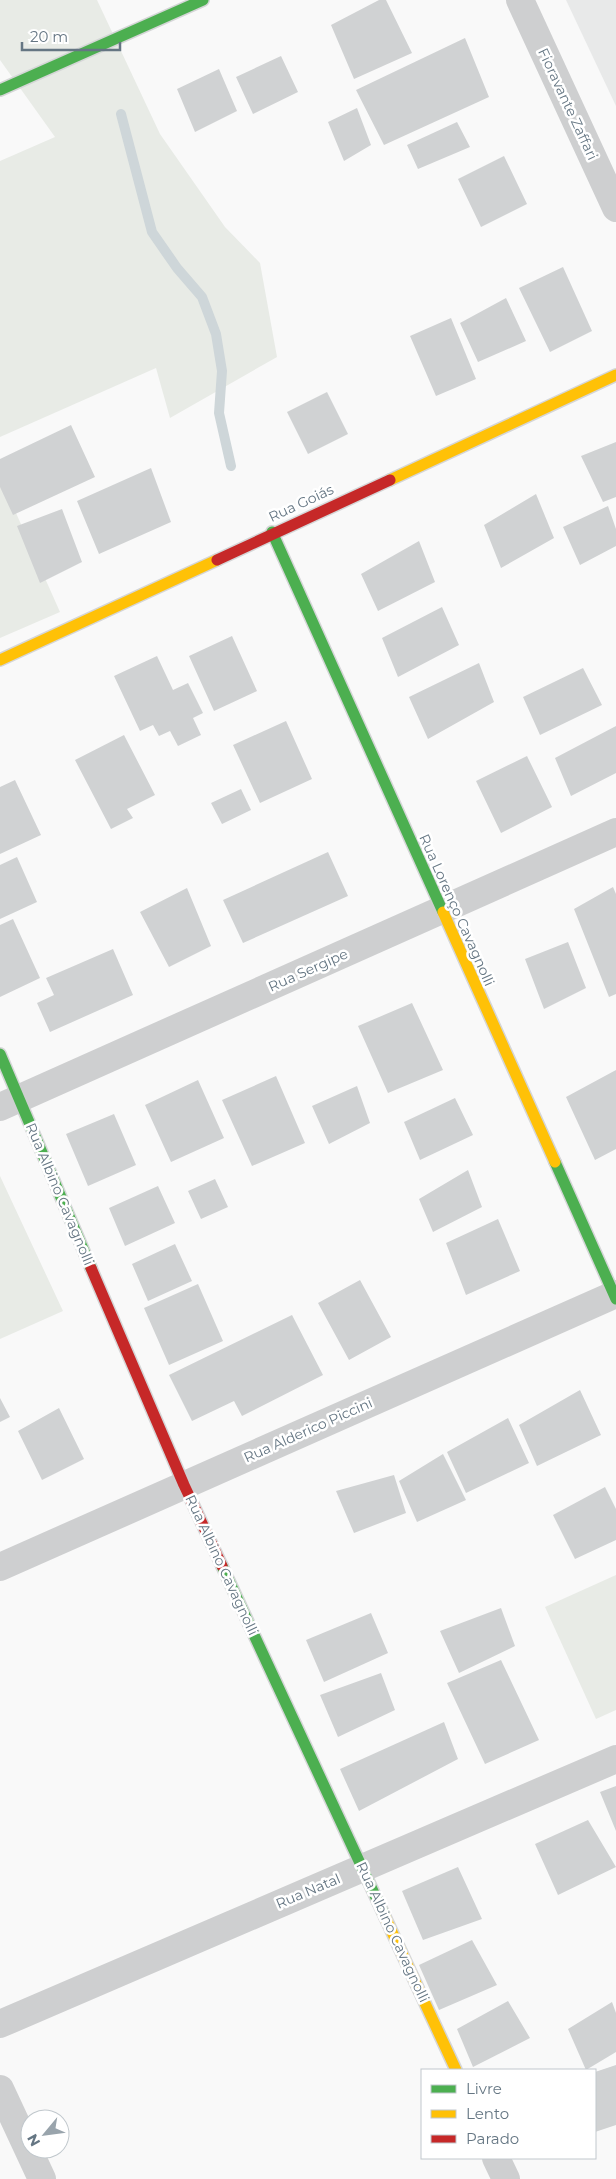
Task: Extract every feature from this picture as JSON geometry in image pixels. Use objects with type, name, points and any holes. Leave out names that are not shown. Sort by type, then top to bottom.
[{"type":"street","points":[[0,90],[203,0]]},
{"type":"street","name":"Fioravante Zaffari","points":[[520,0],[616,208]]},
{"type":"street","name":"Rua Goiás","points":[[0,660],[272,532],[616,375]]},
{"type":"street","name":"Rua Lorenço Cavagnolli","points":[[272,532],[440,911],[616,1296]]},
{"type":"street","name":"Rua Sergipe","points":[[10,1103],[616,832]]},
{"type":"street","name":"Rua Albino Cavagnolli","points":[[0,1054],[10,1103],[184,1485],[456,2069]]},
{"type":"street","name":"Rua Alderico Piccini","points":[[0,1567],[616,1296]]},
{"type":"street","name":"Rua Natal","points":[[0,2024],[616,1759]]},
{"type":"street","points":[[0,2089],[42,2179]]},
{"type":"street","points":[[496,2159],[506,2179]]},
{"type":"shaded area","points":[[0,0],[97,0],[160,134],[225,227],[260,263],[277,357],[170,418],[156,368],[0,437],[0,161],[55,137],[0,60]]},
{"type":"shaded area","points":[[566,0],[616,0],[616,106]]},
{"type":"shaded area","points":[[0,477],[60,612],[0,638]]},
{"type":"shaded area","points":[[0,1176],[63,1311],[0,1339]]},
{"type":"shaded area","points":[[616,1575],[616,1710],[596,1719],[545,1607]]},
{"type":"building","points":[[379,0],[386,0],[412,53],[354,79],[331,25]]},
{"type":"building","points":[[465,38],[489,97],[384,145],[356,90]]},
{"type":"building","points":[[281,56],[298,92],[253,114],[236,77]]},
{"type":"building","points":[[219,69],[237,111],[195,132],[177,89]]},
{"type":"building","points":[[357,108],[371,145],[344,161],[328,122]]},
{"type":"building","points":[[457,122],[470,147],[418,169],[407,145]]},
{"type":"building","points":[[504,156],[527,204],[481,227],[458,179]]},
{"type":"building","points":[[563,267],[592,331],[550,352],[519,288]]},
{"type":"building","points":[[506,298],[526,341],[478,362],[460,323]]},
{"type":"building","points":[[451,318],[476,379],[436,396],[410,336]]},
{"type":"building","points":[[327,392],[348,434],[308,454],[287,412]]},
{"type":"building","points":[[71,425],[95,477],[13,515],[0,487],[0,459]]},
{"type":"building","points":[[616,442],[616,497],[603,502],[581,456]]},
{"type":"building","points":[[151,468],[171,522],[99,554],[77,501]]},
{"type":"building","points":[[536,494],[554,538],[501,568],[484,525]]},
{"type":"building","points":[[608,506],[616,529],[616,546],[580,565],[563,527]]},
{"type":"building","points":[[62,509],[82,562],[40,583],[17,526]]},
{"type":"building","points":[[419,541],[435,582],[378,611],[361,574]]},
{"type":"building","points":[[442,607],[459,645],[398,677],[382,638]]},
{"type":"building","points":[[232,636],[257,691],[214,711],[189,656]]},
{"type":"building","points":[[157,656],[173,690],[188,683],[203,713],[193,718],[201,735],[178,746],[170,731],[159,736],[153,725],[140,731],[114,676]]},
{"type":"building","points":[[479,663],[494,702],[428,739],[409,697]]},
{"type":"building","points":[[583,668],[602,705],[540,735],[523,697]]},
{"type":"building","points":[[286,721],[312,779],[260,803],[233,745]]},
{"type":"building","points":[[616,726],[616,773],[571,796],[555,758]]},
{"type":"building","points":[[124,735],[155,795],[127,809],[133,818],[111,829],[75,760]]},
{"type":"building","points":[[527,756],[552,807],[501,833],[476,781]]},
{"type":"building","points":[[15,780],[41,835],[0,854],[0,787]]},
{"type":"building","points":[[241,789],[251,810],[222,824],[211,803]]},
{"type":"building","points":[[328,852],[348,896],[243,943],[223,900]]},
{"type":"building","points":[[17,857],[37,902],[0,919],[0,865]]},
{"type":"building","points":[[613,887],[616,894],[616,994],[609,997],[574,909]]},
{"type":"building","points":[[187,888],[211,946],[169,967],[140,912]]},
{"type":"building","points":[[13,919],[40,978],[0,997],[0,925]]},
{"type":"building","points":[[568,942],[586,988],[544,1009],[525,959]]},
{"type":"building","points":[[113,949],[133,995],[50,1032],[37,1003],[54,995],[46,978]]},
{"type":"building","points":[[412,1003],[443,1070],[388,1093],[358,1026]]},
{"type":"building","points":[[616,1070],[616,1149],[595,1160],[566,1097]]},
{"type":"building","points":[[276,1076],[305,1143],[252,1166],[222,1100]]},
{"type":"building","points":[[198,1080],[224,1138],[171,1162],[145,1105]]},
{"type":"building","points":[[357,1086],[370,1123],[329,1144],[312,1106]]},
{"type":"building","points":[[455,1098],[473,1135],[420,1160],[404,1122]]},
{"type":"building","points":[[114,1114],[136,1165],[88,1186],[66,1134]]},
{"type":"building","points":[[468,1170],[482,1207],[433,1232],[419,1199]]},
{"type":"building","points":[[215,1179],[228,1207],[201,1219],[188,1191]]},
{"type":"building","points":[[158,1186],[175,1223],[125,1246],[109,1208]]},
{"type":"building","points":[[498,1219],[520,1271],[466,1295],[446,1243]]},
{"type":"building","points":[[175,1244],[192,1281],[148,1301],[132,1264]]},
{"type":"building","points":[[360,1280],[391,1337],[349,1360],[318,1303]]},
{"type":"building","points":[[198,1284],[223,1341],[169,1365],[144,1308]]},
{"type":"building","points":[[292,1315],[323,1375],[242,1416],[234,1401],[192,1421],[169,1375]]},
{"type":"building","points":[[580,1390],[601,1435],[537,1466],[519,1425]]},
{"type":"building","points":[[0,1398],[10,1417],[0,1422]]},
{"type":"building","points":[[59,1408],[84,1459],[42,1480],[18,1431]]},
{"type":"building","points":[[508,1418],[529,1463],[466,1493],[447,1452]]},
{"type":"building","points":[[443,1454],[466,1500],[417,1522],[399,1481]]},
{"type":"building","points":[[394,1475],[406,1513],[354,1533],[336,1491]]},
{"type":"building","points":[[605,1487],[616,1509],[616,1540],[575,1559],[553,1515]]},
{"type":"building","points":[[501,1608],[515,1646],[459,1673],[440,1631]]},
{"type":"building","points":[[371,1613],[388,1653],[324,1682],[306,1640]]},
{"type":"building","points":[[501,1660],[539,1740],[485,1764],[447,1683]]},
{"type":"building","points":[[381,1673],[395,1710],[338,1737],[320,1695]]},
{"type":"building","points":[[444,1722],[458,1759],[359,1811],[340,1769]]},
{"type":"building","points":[[616,1786],[616,1831],[600,1792]]},
{"type":"building","points":[[588,1820],[616,1867],[558,1895],[535,1844]]},
{"type":"building","points":[[458,1867],[482,1919],[423,1940],[402,1891]]},
{"type":"building","points":[[472,1940],[497,1985],[439,2010],[419,1965]]},
{"type":"building","points":[[508,2001],[530,2038],[473,2067],[457,2029]]},
{"type":"building","points":[[612,2002],[616,2013],[616,2052],[586,2069],[568,2029]]},
{"type":"building","points":[[616,2065],[616,2125],[596,2132],[596,2072]]},
{"type":"waterway","points":[[121,114],[152,232],[177,268],[202,297],[216,334],[222,371],[219,413],[231,466]]},
{"type":"traffic: fast","points":[[0,90],[203,0]]},
{"type":"traffic: fast","points":[[272,532],[443,912]]},
{"type":"traffic: fast","points":[[0,1054],[91,1268]]},
{"type":"traffic: fast","points":[[555,1162],[616,1299]]},
{"type":"traffic: fast","points":[[222,1566],[385,1917]]},
{"type":"traffic: slow","points":[[390,480],[616,375]]},
{"type":"traffic: slow","points":[[0,660],[217,560]]},
{"type":"traffic: slow","points":[[443,912],[555,1162]]},
{"type":"traffic: slow","points":[[385,1917],[456,2069]]},
{"type":"traffic: jam","points":[[217,560],[390,480]]},
{"type":"traffic: jam","points":[[91,1268],[184,1485],[222,1566]]}]
